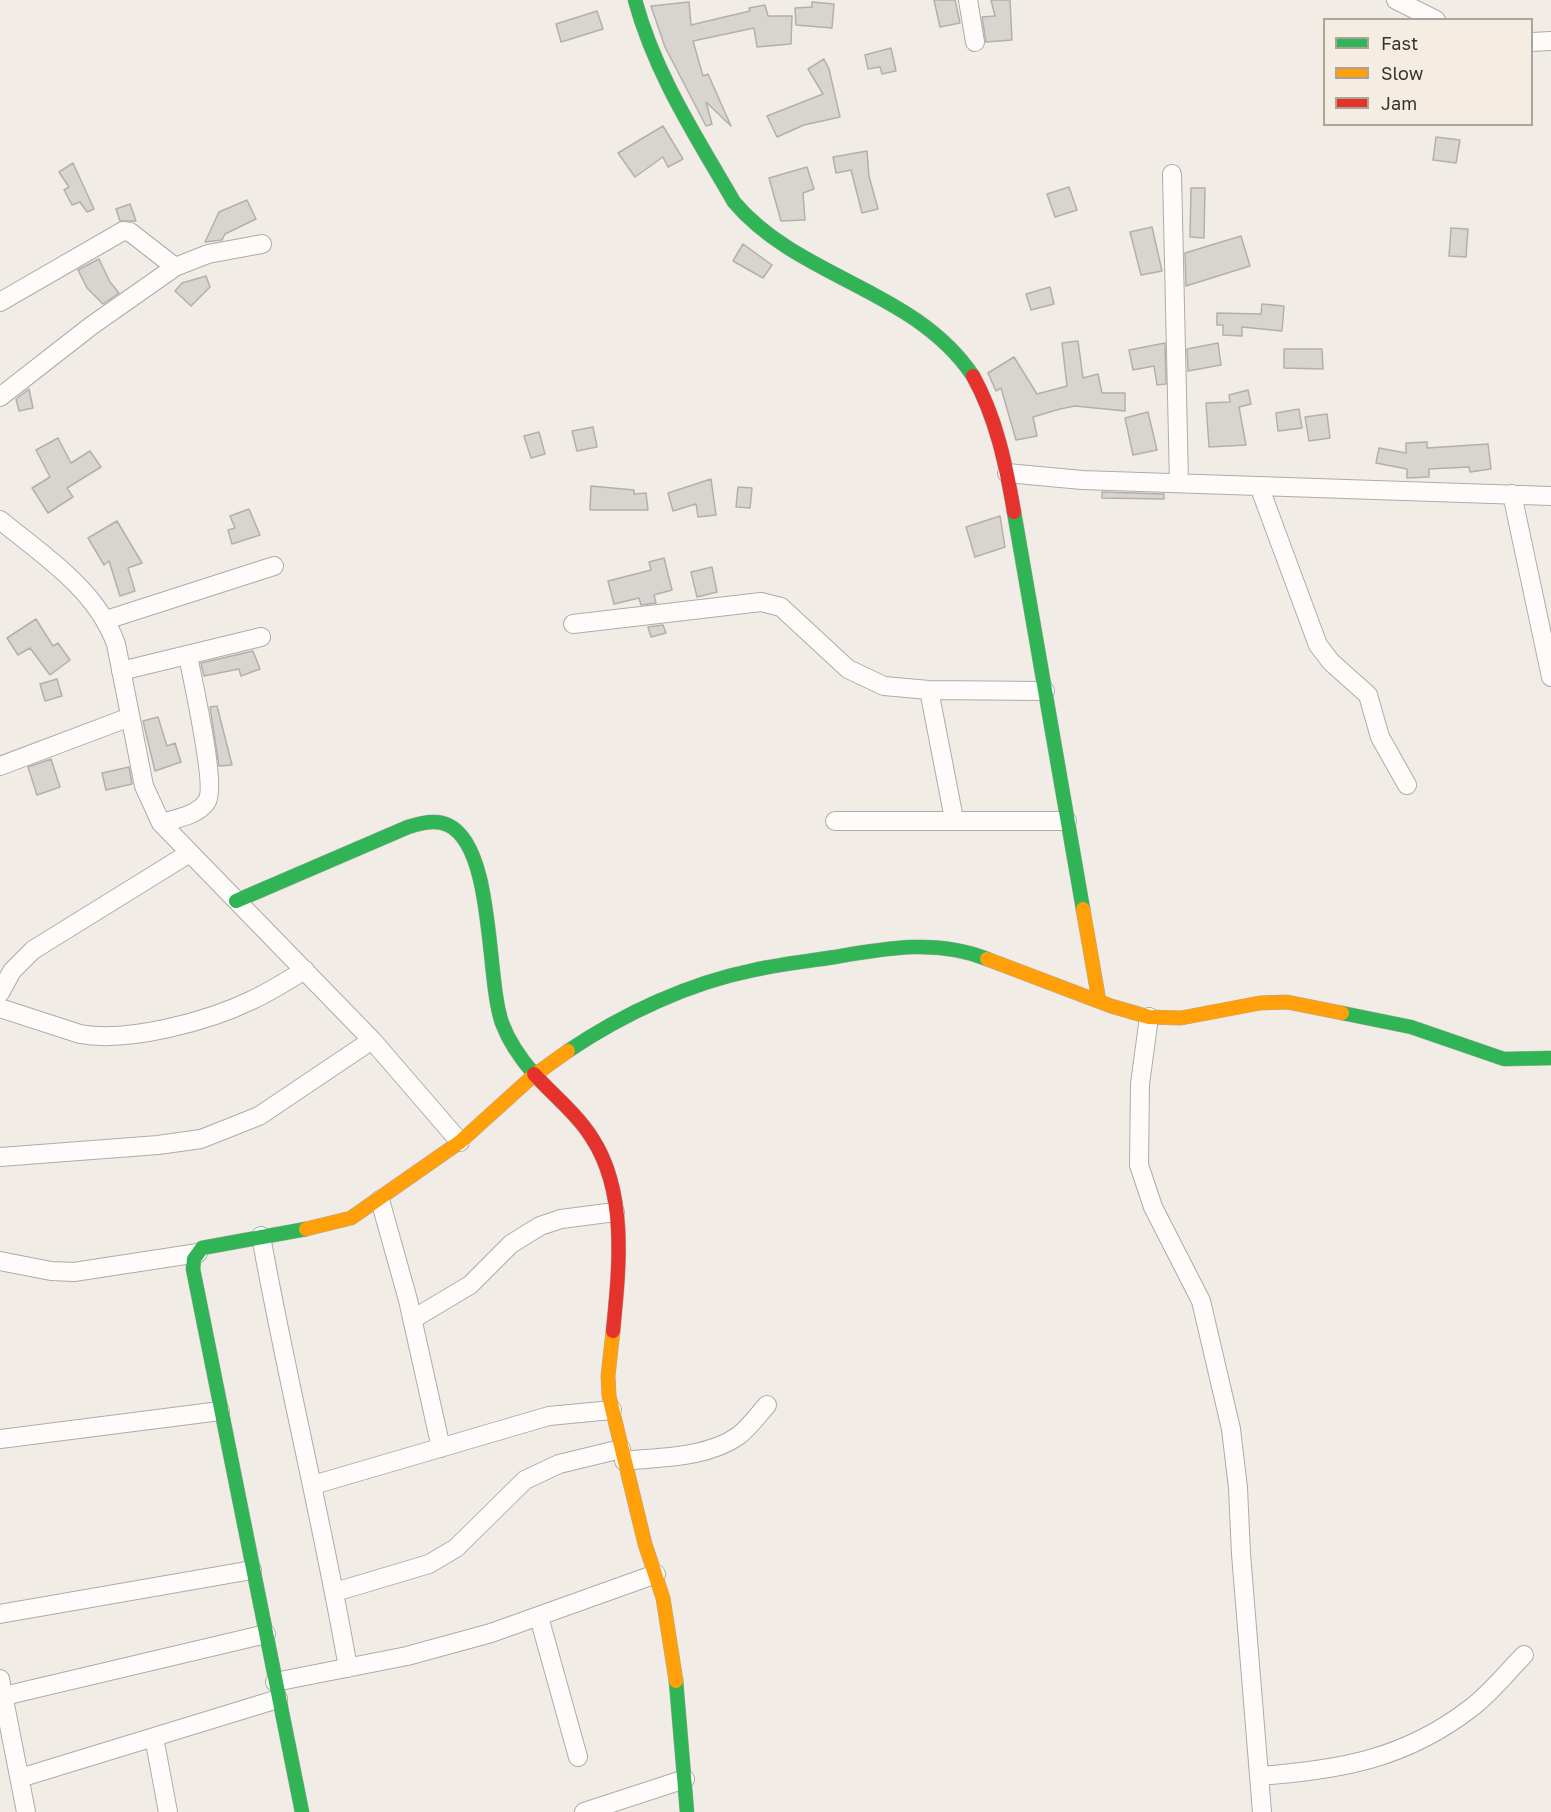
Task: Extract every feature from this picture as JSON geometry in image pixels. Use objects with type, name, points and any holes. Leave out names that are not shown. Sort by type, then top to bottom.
[{"type":"street","points":[[635,0],[642,29],[653,56],[734,202],[745,216],[767,235],[889,303],[952,348],[972,374],[983,397],[1007,473],[1099,1001]]},
{"type":"street","points":[[968,0],[975,42]]},
{"type":"street","points":[[1396,0],[1432,18]]},
{"type":"street","points":[[1533,42],[1551,41]]},
{"type":"street","points":[[1172,174],[1179,483]]},
{"type":"street","points":[[0,302],[123,231],[130,232],[175,267]]},
{"type":"street","points":[[0,397],[91,326],[175,267],[208,254],[262,244]]},
{"type":"street","points":[[1007,473],[1082,480],[1551,496]]},
{"type":"street","points":[[1259,486],[1318,645],[1331,662],[1368,695],[1380,737],[1407,785]]},
{"type":"street","points":[[1512,494],[1551,677]]},
{"type":"street","points":[[0,520],[77,585],[96,604],[106,620],[116,644],[144,786],[161,823],[188,854],[372,1040],[460,1142]]},
{"type":"street","points":[[106,620],[274,566]]},
{"type":"street","points":[[573,624],[761,602],[781,607],[799,621],[828,653],[863,678],[884,686],[929,690],[1045,691]]},
{"type":"street","points":[[121,671],[261,637]]},
{"type":"street","points":[[161,823],[201,808],[210,794],[207,763],[188,655]]},
{"type":"street","points":[[929,690],[954,819]]},
{"type":"street","points":[[0,766],[130,717]]},
{"type":"street","points":[[835,821],[954,819],[1067,821]]},
{"type":"street","points":[[237,901],[308,868],[413,826],[428,822],[451,826],[464,836],[478,869],[493,985],[503,1024],[533,1076],[591,1134],[604,1157],[611,1181],[615,1212],[616,1266],[608,1376],[612,1410],[663,1598],[679,1702],[687,1812]]},
{"type":"street","points":[[0,993],[12,971],[33,950],[188,854]]},
{"type":"street","points":[[0,1261],[51,1271],[74,1272],[198,1253],[208,1245],[343,1222],[380,1200],[460,1142],[533,1076],[570,1049],[620,1021],[667,998],[712,981],[754,970],[877,950],[928,946],[965,950],[1099,1001],[1149,1017],[1181,1018],[1260,1003],[1287,1002],[1411,1027],[1504,1059],[1551,1058]]},
{"type":"street","points":[[0,1008],[80,1034],[134,1035],[239,1005],[305,970]]},
{"type":"street","points":[[1149,1017],[1140,1084],[1139,1166],[1153,1207],[1201,1301],[1231,1429],[1238,1488],[1241,1554],[1262,1812]]},
{"type":"street","points":[[0,1157],[158,1145],[201,1139],[259,1116],[372,1040]]},
{"type":"street","points":[[380,1200],[413,1319],[441,1448]]},
{"type":"street","points":[[413,1319],[478,1279],[511,1244],[540,1226],[561,1219],[615,1212]]},
{"type":"street","points":[[261,1236],[277,1323],[335,1592],[348,1668]]},
{"type":"street","points":[[198,1253],[193,1269],[219,1411],[302,1812]]},
{"type":"street","points":[[335,1592],[429,1564],[456,1548],[525,1480],[559,1464],[623,1455],[696,1452],[739,1436],[767,1405]]},
{"type":"street","points":[[313,1485],[549,1416],[612,1410]]},
{"type":"street","points":[[0,1439],[219,1411]]},
{"type":"street","points":[[0,1614],[252,1570]]},
{"type":"street","points":[[20,1778],[154,1737],[277,1691],[348,1668],[429,1650],[539,1617],[656,1574]]},
{"type":"street","points":[[539,1617],[578,1757]]},
{"type":"street","points":[[26,1812],[20,1778],[5,1739],[2,1687],[266,1634]]},
{"type":"street","points":[[1259,1776],[1325,1771],[1354,1765],[1430,1735],[1474,1706],[1524,1655]]},
{"type":"street","points":[[154,1737],[168,1812]]},
{"type":"street","points":[[584,1812],[685,1779]]},
{"type":"building","points":[[934,0],[955,0],[960,23],[940,27]]},
{"type":"building","points":[[991,0],[1010,0],[1012,40],[986,42],[982,17],[995,16]]},
{"type":"building","points":[[689,2],[691,25],[750,11],[749,8],[765,5],[768,16],[792,16],[791,44],[757,47],[754,28],[693,41],[703,76],[708,74],[731,126],[706,102],[712,124],[706,126],[665,47],[651,6]]},
{"type":"building","points":[[812,2],[834,4],[832,28],[796,25],[795,8],[812,7]]},
{"type":"building","points":[[597,11],[603,29],[561,42],[556,24]]},
{"type":"building","points":[[891,48],[896,71],[882,74],[880,67],[868,69],[865,55]]},
{"type":"building","points":[[824,59],[829,69],[840,117],[804,125],[777,137],[767,116],[823,94],[808,69]]},
{"type":"building","points":[[663,126],[683,159],[668,167],[663,157],[635,177],[618,153]]},
{"type":"building","points":[[1436,137],[1460,140],[1456,163],[1433,160]]},
{"type":"building","points":[[867,151],[869,176],[878,209],[862,213],[851,170],[836,173],[833,157]]},
{"type":"building","points":[[73,163],[94,209],[87,212],[80,202],[72,205],[64,190],[69,187],[59,172]]},
{"type":"building","points":[[807,167],[814,189],[803,193],[805,220],[781,221],[769,178]]},
{"type":"building","points":[[1069,187],[1077,210],[1055,217],[1047,194]]},
{"type":"building","points":[[1191,188],[1205,188],[1204,238],[1190,237]]},
{"type":"building","points":[[247,200],[256,219],[225,234],[222,240],[205,242],[219,212]]},
{"type":"building","points":[[130,204],[136,221],[120,221],[116,209]]},
{"type":"building","points":[[1152,227],[1162,271],[1141,275],[1130,232]]},
{"type":"building","points":[[1451,228],[1468,229],[1466,257],[1449,256]]},
{"type":"building","points":[[1241,236],[1250,266],[1186,286],[1185,253]]},
{"type":"building","points":[[743,244],[772,265],[763,278],[733,261]]},
{"type":"building","points":[[99,259],[110,282],[119,293],[103,304],[87,288],[78,270]]},
{"type":"building","points":[[206,276],[210,287],[191,306],[175,291],[182,283]]},
{"type":"building","points":[[1050,287],[1054,304],[1031,310],[1026,294]]},
{"type":"building","points":[[1262,304],[1284,306],[1282,331],[1242,327],[1242,336],[1223,335],[1223,325],[1217,325],[1217,313],[1261,314]]},
{"type":"building","points":[[1078,341],[1083,378],[1098,374],[1102,393],[1125,393],[1125,411],[1075,406],[1060,409],[1033,417],[1037,436],[1016,440],[1001,388],[996,391],[988,373],[1014,357],[1037,394],[1067,386],[1062,343]]},
{"type":"building","points":[[1165,343],[1166,384],[1157,385],[1154,366],[1133,370],[1129,350]]},
{"type":"building","points":[[1218,343],[1221,365],[1188,371],[1187,349]]},
{"type":"building","points":[[1284,349],[1322,349],[1323,369],[1284,368]]},
{"type":"building","points":[[29,389],[33,408],[19,411],[16,399]]},
{"type":"building","points":[[1248,390],[1251,404],[1239,407],[1246,445],[1209,447],[1206,403],[1230,402],[1229,395]]},
{"type":"building","points":[[1299,409],[1302,428],[1278,431],[1276,413]]},
{"type":"building","points":[[1148,412],[1157,450],[1133,455],[1125,418]]},
{"type":"building","points":[[1327,414],[1330,438],[1309,441],[1305,417]]},
{"type":"building","points":[[593,427],[597,447],[577,451],[572,431]]},
{"type":"building","points":[[539,432],[545,454],[531,458],[524,436]]},
{"type":"building","points":[[58,438],[71,463],[90,451],[101,467],[67,488],[73,497],[48,513],[32,488],[50,477],[36,450]]},
{"type":"building","points":[[1427,442],[1427,448],[1488,444],[1491,469],[1470,472],[1469,467],[1429,469],[1429,477],[1407,478],[1407,469],[1376,463],[1379,448],[1406,453],[1406,443]]},
{"type":"building","points":[[711,479],[716,515],[698,517],[696,504],[673,511],[668,493]]},
{"type":"building","points":[[591,486],[634,490],[634,494],[646,493],[648,510],[590,510]]},
{"type":"building","points":[[738,487],[752,488],[750,508],[736,507]]},
{"type":"building","points":[[1102,492],[1164,494],[1164,499],[1102,498]]},
{"type":"building","points":[[249,509],[260,535],[232,544],[228,530],[235,528],[230,516]]},
{"type":"building","points":[[1000,516],[1005,547],[975,557],[966,527]]},
{"type":"building","points":[[117,521],[142,563],[128,568],[135,591],[120,596],[109,561],[104,565],[88,538]]},
{"type":"building","points":[[664,558],[672,590],[654,595],[656,603],[641,605],[639,598],[614,604],[608,581],[651,570],[649,562]]},
{"type":"building","points":[[712,567],[717,592],[697,597],[691,572]]},
{"type":"building","points":[[36,619],[53,646],[58,643],[70,660],[50,675],[30,648],[18,655],[7,638]]},
{"type":"building","points":[[663,625],[666,633],[651,637],[648,627]]},
{"type":"building","points":[[253,651],[260,669],[241,676],[239,669],[204,676],[201,663]]},
{"type":"building","points":[[57,679],[62,696],[45,701],[40,684]]},
{"type":"building","points":[[217,706],[232,765],[219,766],[210,707]]},
{"type":"building","points":[[158,717],[167,746],[175,743],[181,762],[155,771],[143,721]]},
{"type":"building","points":[[51,759],[60,787],[37,795],[28,767]]},
{"type":"building","points":[[129,767],[132,784],[106,790],[102,773]]},
{"type":"traffic: fast","points":[[635,0],[643,27],[665,79],[734,202],[761,228],[791,249],[889,303],[920,323],[949,347],[973,376]]},
{"type":"traffic: fast","points":[[1014,512],[1083,909]]},
{"type":"traffic: fast","points":[[236,901],[408,827],[433,822],[448,825],[463,838],[474,859],[482,885],[493,976],[502,1023],[516,1050],[534,1074]]},
{"type":"traffic: fast","points":[[568,1051],[589,1037],[657,1002],[705,983],[754,970],[912,947],[950,949],[987,959]]},
{"type":"traffic: fast","points":[[1342,1013],[1411,1027],[1504,1059],[1551,1058]]},
{"type":"traffic: fast","points":[[302,1812],[193,1269],[194,1259],[202,1248],[306,1229]]},
{"type":"traffic: fast","points":[[676,1681],[687,1812]]},
{"type":"traffic: slow","points":[[1083,909],[1099,1001]]},
{"type":"traffic: slow","points":[[987,959],[1111,1006],[1149,1017],[1181,1018],[1260,1003],[1287,1002],[1342,1013]]},
{"type":"traffic: slow","points":[[306,1229],[351,1218],[460,1142],[533,1076],[568,1051]]},
{"type":"traffic: slow","points":[[613,1331],[608,1376],[609,1396],[645,1544],[663,1598],[676,1681]]},
{"type":"traffic: jam","points":[[973,376],[994,425],[1014,512]]},
{"type":"traffic: jam","points":[[534,1074],[586,1129],[603,1160],[611,1183],[618,1232],[613,1331]]}]
